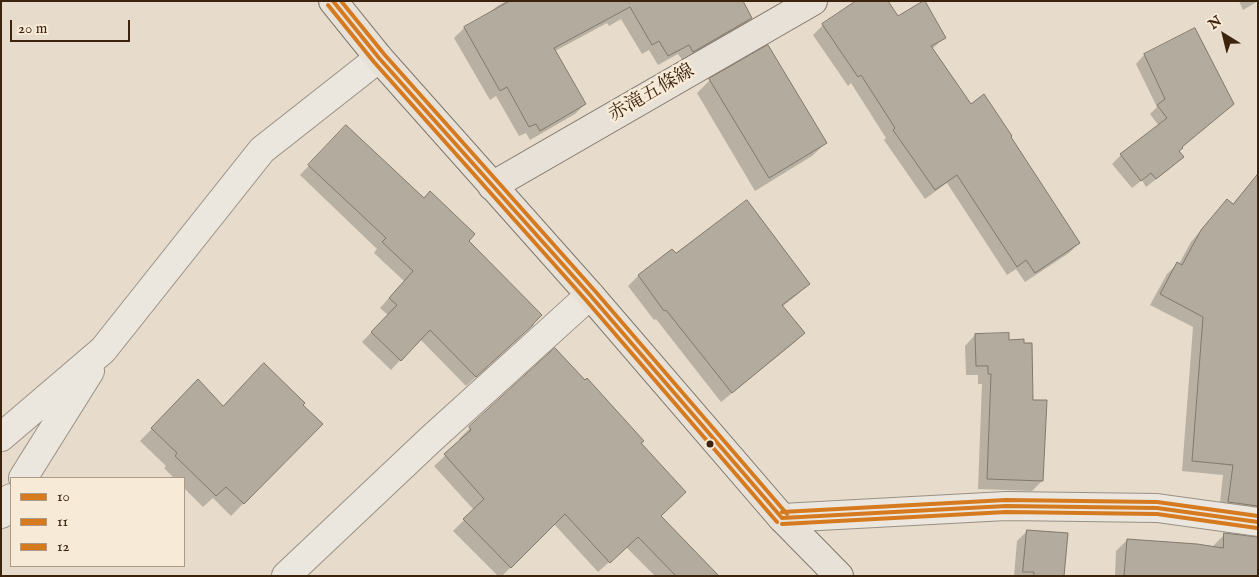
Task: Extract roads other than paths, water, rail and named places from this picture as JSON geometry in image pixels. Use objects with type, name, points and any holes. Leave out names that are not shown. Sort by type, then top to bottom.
[{"type":"main road","points":[[333,1],[379,58],[590,295],[782,518],[839,576]]},
{"type":"main road","name":"赤滝五條線","points":[[492,186],[813,1]]},
{"type":"street","points":[[25,477],[103,350],[262,150],[379,58]]},
{"type":"street","points":[[286,576],[431,439],[590,295]]},
{"type":"street","points":[[1,437],[103,350]]},
{"type":"street","points":[[1,514],[10,500]]},
{"type":"street","points":[[782,518],[1006,506],[1156,508],[1258,522]]}]
